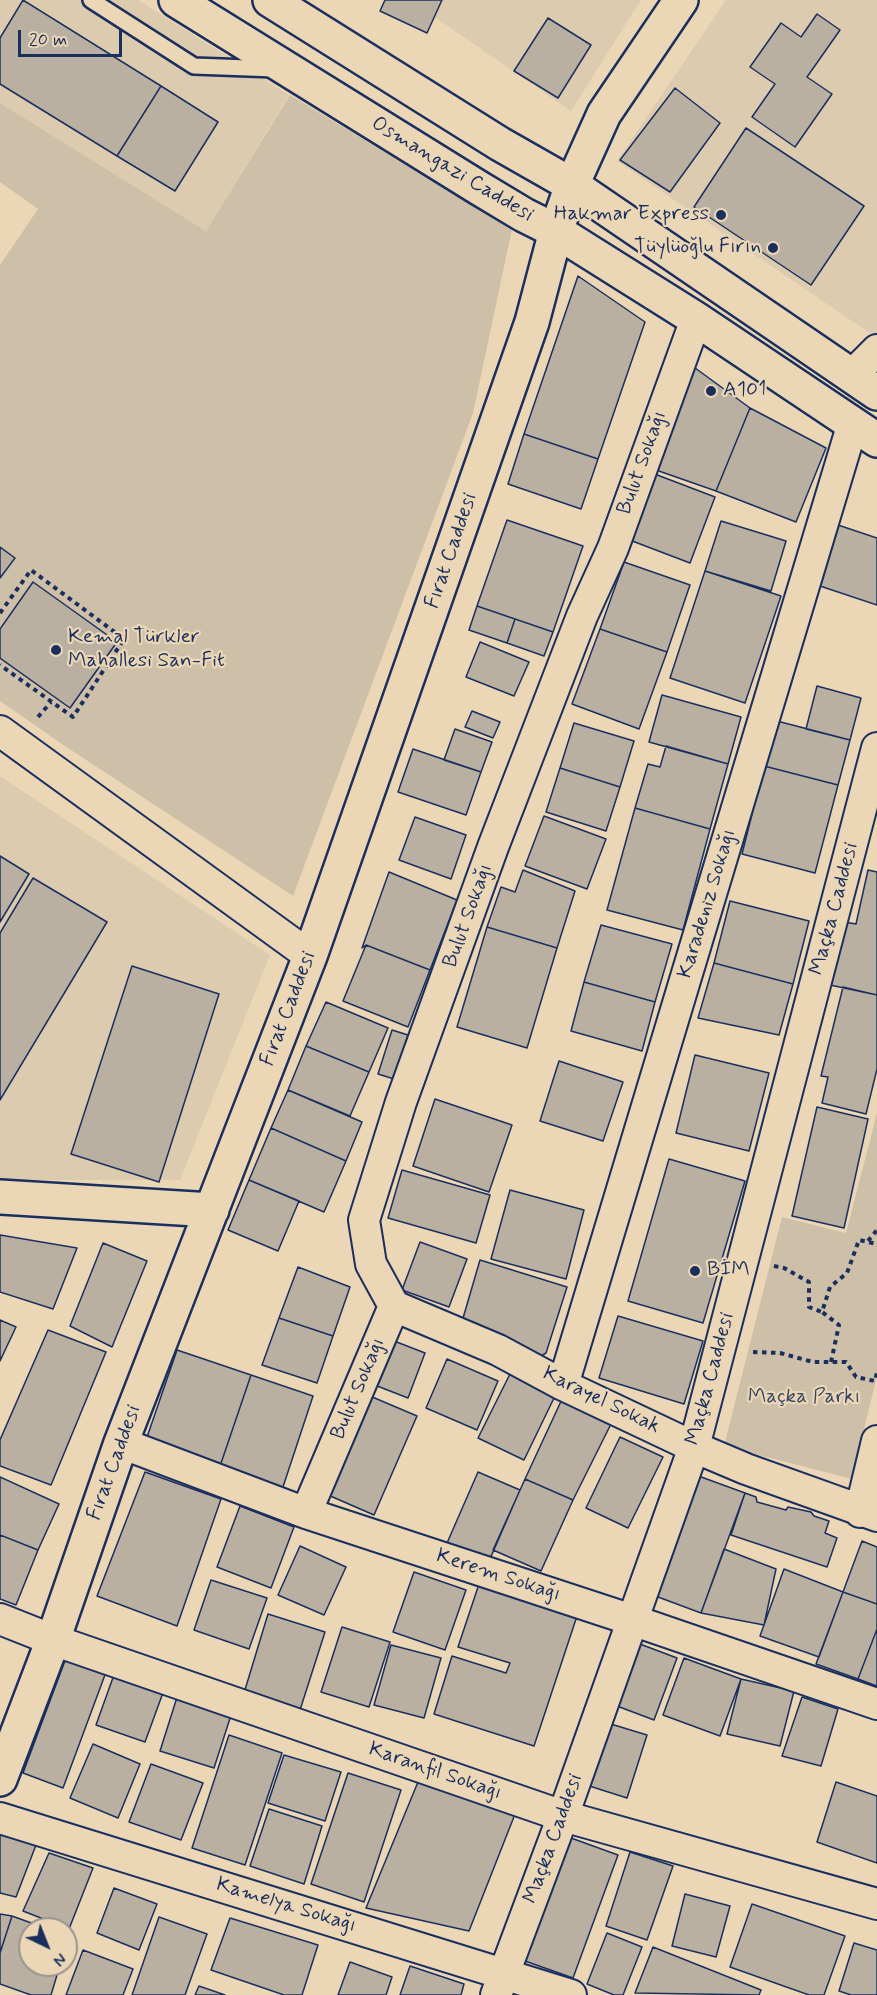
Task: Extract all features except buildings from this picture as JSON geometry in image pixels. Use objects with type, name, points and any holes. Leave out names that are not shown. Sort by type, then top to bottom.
[{"type":"street","name":"Osmangazi Caddesi","points":[[176,0],[478,188],[556,231],[696,319],[865,432]]},
{"type":"street","points":[[270,0],[500,144],[572,185],[864,384],[877,350]]},
{"type":"street","name":"Fırat Caddesi","points":[[0,1779],[53,1640],[121,1443],[310,956],[532,322],[556,231],[572,185],[604,114],[681,0]]},
{"type":"street","name":"Bulut Sokağı","points":[[306,1513],[394,1306],[371,1264],[364,1220],[401,1102],[493,847],[582,616],[613,548],[696,319]]},
{"type":"street","name":"Karadeniz Sokağı","points":[[563,1385],[865,432]]},
{"type":"street","points":[[0,731],[310,956]]},
{"type":"street","name":"Maçka Caddesi","points":[[500,1984],[694,1447],[877,748]]},
{"type":"street","points":[[0,1197],[213,1210]]},
{"type":"street","name":"Karayel Sokak","points":[[394,1306],[498,1350],[563,1385],[694,1447],[869,1514]]},
{"type":"street","points":[[869,1514],[877,1442]]},
{"type":"street","name":"Kerem Sokağı","points":[[121,1443],[306,1513],[632,1620],[877,1704]]},
{"type":"street","name":"Karanfil Sokağı","points":[[0,1619],[53,1640],[562,1816],[877,1904]]},
{"type":"street","name":"Kamelya Sokağı","points":[[0,1818],[500,1984],[571,1995]]},
{"type":"lane","points":[[91,0],[194,66],[290,70]]},
{"type":"path","points":[[0,613],[31,570],[124,639],[73,717],[0,665]]},
{"type":"path","points":[[868,1241],[877,1230]]},
{"type":"path","points":[[822,1312],[830,1287],[847,1273],[859,1240],[877,1244]]},
{"type":"path","points":[[743,1260],[784,1268],[809,1282],[809,1307],[822,1312],[839,1325],[831,1362]]},
{"type":"path","points":[[720,1347],[743,1352],[780,1353],[813,1362],[846,1362],[856,1377],[876,1382],[877,1372]]},
{"type":"shaded area","points":[[0,0],[138,0],[289,95],[206,231],[0,103]]},
{"type":"shaded area","points":[[410,0],[641,0],[571,111]]},
{"type":"shaded area","points":[[726,0],[877,0],[877,338],[617,161]]},
{"type":"shaded area","points":[[0,776],[270,955],[180,1180],[0,1180]]},
{"type":"green space","points":[[290,95],[512,229],[473,413],[293,896],[0,701],[0,265],[38,209],[0,182],[0,103],[206,231]]},
{"type":"green space","name":"Maçka Parkı","points":[[877,1113],[877,1376],[852,1479],[724,1446],[782,1217],[846,1233]]},
{"type":"place","name":"Hakmar Express","points":[[721,215]]},
{"type":"place","name":"Tüylüoğlu Fırın","points":[[773,248]]},
{"type":"place","name":"A101","points":[[711,391]]},
{"type":"place","name":"Kemal Türkler Mahallesi San-Fit","points":[[56,650]]},
{"type":"place","name":"BİM","points":[[695,1271]]}]
